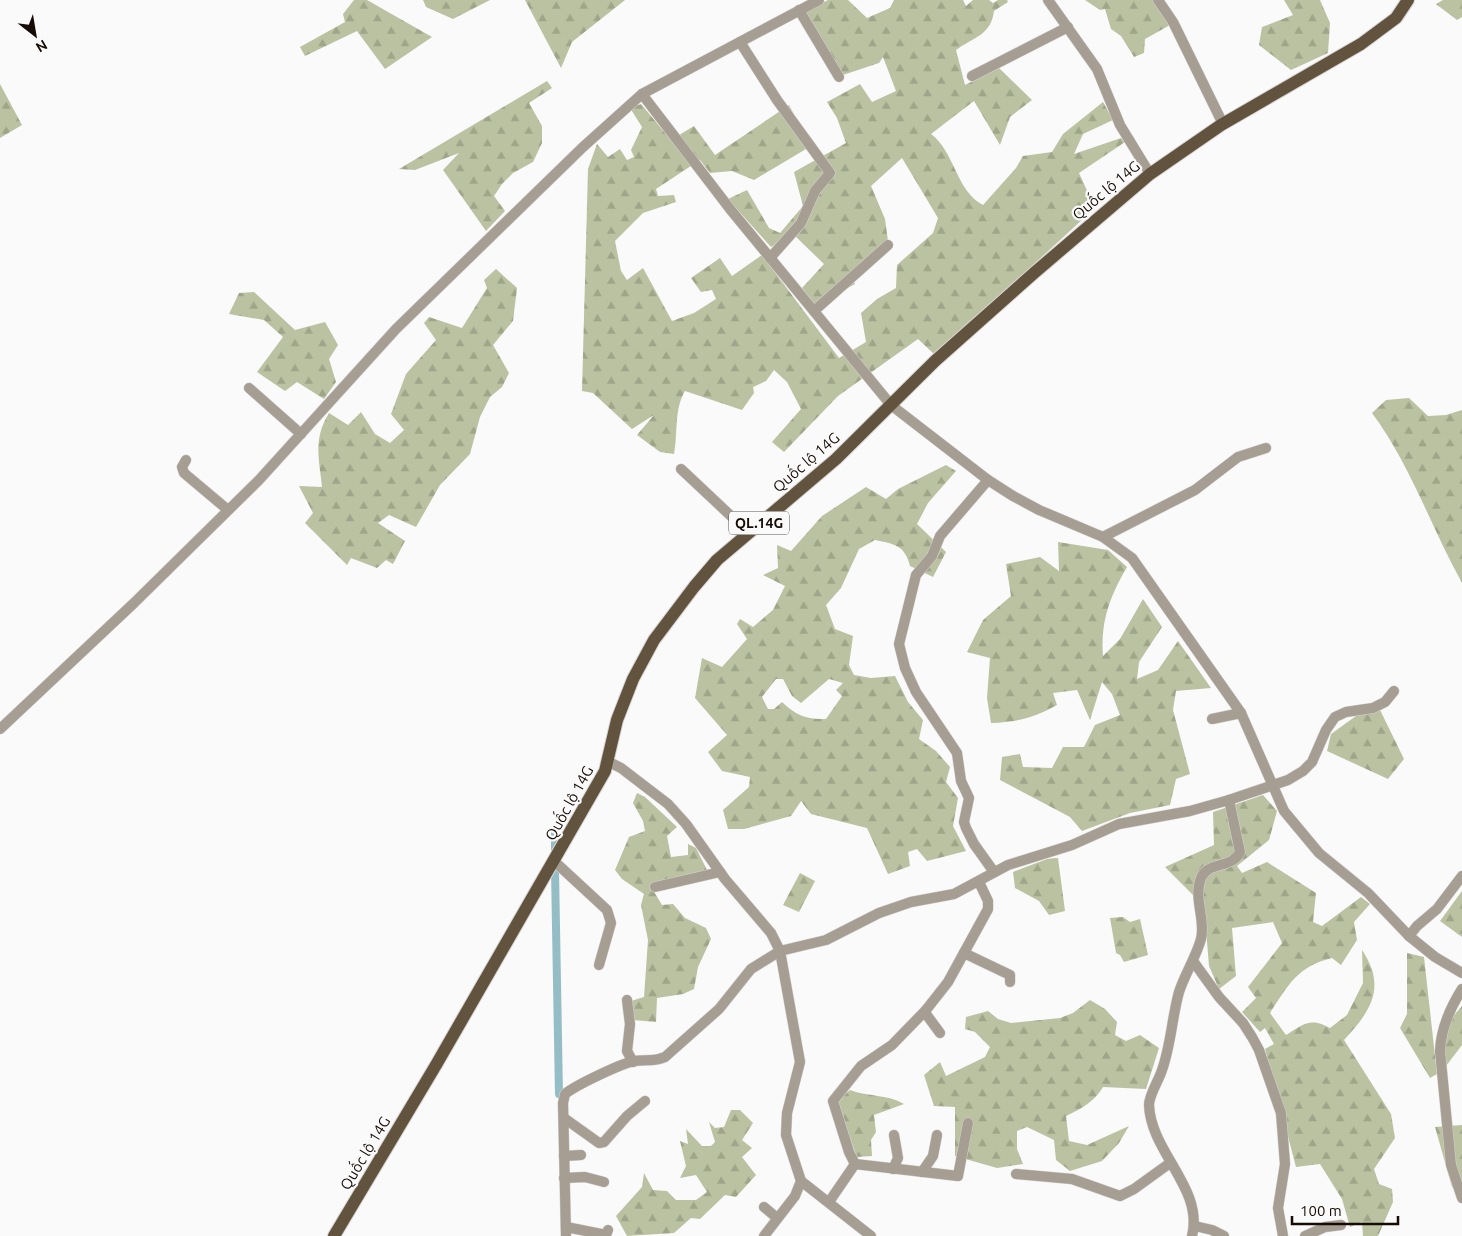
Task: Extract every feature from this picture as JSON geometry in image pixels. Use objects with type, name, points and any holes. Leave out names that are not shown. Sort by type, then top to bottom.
[{"type":"main road","name":"Quốc lộ 14G","points":[[334,1236],[554,861],[609,762],[617,720],[633,680],[654,640],[700,580],[748,532],[836,459],[934,361],[1150,174],[1223,124],[1361,44],[1396,18],[1408,0]]},
{"type":"street","points":[[0,729],[228,510],[301,434],[396,329],[583,147],[642,94],[819,0]]},
{"type":"street","points":[[1048,0],[1097,69],[1120,124],[1150,174]]},
{"type":"street","points":[[1158,0],[1173,22],[1223,124]]},
{"type":"street","points":[[799,10],[839,77]]},
{"type":"street","points":[[972,76],[1068,28]]},
{"type":"street","points":[[740,42],[777,100],[830,173],[816,191],[801,223],[770,258]]},
{"type":"street","points":[[642,94],[770,258],[891,405],[988,480],[1039,510],[1103,537],[1132,558],[1148,578],[1241,713],[1284,811],[1319,853],[1368,893],[1409,936],[1435,957],[1462,974]]},
{"type":"street","points":[[814,311],[888,245]]},
{"type":"street","points":[[249,388],[301,434]]},
{"type":"street","points":[[1103,537],[1196,490],[1245,454],[1266,448]]},
{"type":"street","points":[[186,460],[182,468],[184,473],[228,510]]},
{"type":"street","points":[[680,469],[748,532]]},
{"type":"street","points":[[988,480],[940,536],[932,556],[916,575],[899,644],[905,668],[916,692],[957,752],[961,781],[969,798],[964,822],[974,844],[994,872]]},
{"type":"street","points":[[608,1230],[606,1235],[566,1232],[564,1178],[565,1094],[588,1080],[633,1062],[657,1061],[666,1057],[719,1009],[751,969],[780,951],[826,940],[879,913],[911,902],[954,894],[979,882],[994,872],[1072,845],[1119,824],[1190,811],[1273,786],[1303,772],[1312,762],[1326,730],[1335,717],[1346,712],[1373,708],[1385,702],[1394,691]]},
{"type":"street","points":[[1212,719],[1241,713]]},
{"type":"street","points":[[609,762],[621,768],[668,804],[686,824],[720,872],[771,933],[780,951],[800,1062],[786,1113],[786,1135],[801,1181],[871,1236]]},
{"type":"street","points":[[1224,1236],[1212,1230],[1193,1231],[1195,1216],[1183,1184],[1157,1141],[1149,1104],[1163,1068],[1180,990],[1202,937],[1198,895],[1200,879],[1207,870],[1232,861],[1240,852],[1230,800]]},
{"type":"street","points":[[554,861],[607,910],[611,916],[611,923],[599,965]]},
{"type":"street","points":[[655,887],[720,872]]},
{"type":"street","points":[[1409,936],[1417,926],[1437,909],[1462,878]]},
{"type":"street","points":[[855,1164],[849,1152],[833,1101],[861,1066],[901,1037],[948,982],[989,905],[979,882]]},
{"type":"street","points":[[964,953],[1010,976],[1010,982]]},
{"type":"street","points":[[1193,961],[1219,998],[1243,1023],[1252,1037],[1281,1113],[1285,1164],[1278,1208],[1283,1236]]},
{"type":"street","points":[[1462,989],[1448,1015],[1440,1046],[1451,1165],[1462,1198]]},
{"type":"street","points":[[627,1000],[630,1024],[627,1051],[633,1062]]},
{"type":"street","points":[[926,1010],[926,1014],[940,1032]]},
{"type":"street","points":[[564,1118],[599,1143],[604,1142],[627,1116],[645,1101]]},
{"type":"street","points":[[855,1164],[958,1176],[968,1123]]},
{"type":"street","points":[[893,1169],[898,1158],[894,1135]]},
{"type":"street","points":[[922,1172],[933,1156],[937,1136]]},
{"type":"street","points":[[564,1156],[581,1155]]},
{"type":"street","points":[[1016,1174],[1072,1179],[1120,1196],[1134,1189],[1170,1163]]},
{"type":"street","points":[[829,1202],[855,1164]]},
{"type":"street","points":[[564,1178],[586,1177],[604,1182]]},
{"type":"street","points":[[764,1236],[795,1196],[801,1181]]},
{"type":"street","points":[[764,1206],[777,1218]]},
{"type":"street","points":[[1305,1236],[1325,1227],[1341,1224]]},
{"type":"green space","points":[[354,0],[367,0],[432,37],[385,69],[357,31],[305,56],[300,47],[345,22],[343,14]]},
{"type":"green space","points":[[423,0],[490,0],[453,19],[426,7]]},
{"type":"green space","points":[[525,0],[625,0],[572,42],[561,68]]},
{"type":"green space","points":[[828,0],[848,0],[867,18],[890,8],[894,0],[963,0],[966,6],[973,0],[989,0],[993,3],[998,0],[1007,0],[1008,2],[994,11],[989,25],[981,35],[956,50],[965,85],[999,68],[1032,100],[1010,117],[1000,145],[974,101],[931,134],[945,151],[967,191],[983,205],[1016,168],[1023,156],[1052,152],[1063,134],[1103,102],[1113,120],[1083,134],[1074,154],[1121,138],[1125,142],[1079,173],[1095,208],[935,355],[918,339],[838,396],[784,452],[772,442],[801,409],[787,382],[774,370],[766,381],[753,387],[754,393],[742,410],[685,391],[679,405],[674,454],[660,452],[637,435],[654,415],[632,429],[593,393],[582,391],[588,169],[597,144],[608,157],[620,149],[627,160],[634,157],[631,150],[642,127],[630,108],[641,104],[671,140],[694,126],[715,155],[789,105],[811,146],[754,180],[732,171],[710,173],[700,160],[656,189],[658,196],[674,195],[676,202],[643,213],[615,241],[621,271],[627,280],[643,268],[672,321],[694,313],[716,299],[712,290],[701,292],[691,278],[720,258],[732,276],[762,255],[839,358],[866,342],[861,313],[877,299],[896,288],[897,265],[933,233],[938,218],[902,158],[871,186],[885,219],[888,241],[851,277],[855,284],[816,306],[802,288],[824,264],[794,235],[771,247],[728,199],[747,190],[769,228],[780,233],[803,206],[794,172],[846,143],[837,118],[827,102],[860,84],[872,102],[896,91],[883,57],[879,63],[840,76],[798,15]]},
{"type":"green space","points":[[1085,0],[1153,0],[1170,25],[1145,39],[1144,53],[1134,57],[1121,36],[1111,29],[1105,9],[1100,10]]},
{"type":"green space","points":[[1284,0],[1320,0],[1330,23],[1328,53],[1291,70],[1259,45],[1262,27],[1293,15]]},
{"type":"green space","points":[[1443,0],[1462,0],[1462,17],[1457,20],[1436,4]]},
{"type":"green space","points":[[547,81],[552,88],[529,103],[542,126],[542,143],[533,162],[513,173],[494,196],[505,211],[486,231],[443,170],[459,153],[415,170],[399,169]]},
{"type":"green space","points":[[0,84],[22,125],[0,138]]},
{"type":"green space","points":[[496,269],[517,288],[513,321],[493,345],[509,373],[502,387],[490,397],[480,417],[470,454],[440,485],[416,527],[389,515],[378,523],[405,541],[393,564],[386,560],[377,568],[351,558],[347,565],[305,523],[313,513],[299,486],[322,487],[318,449],[324,422],[329,413],[348,425],[361,412],[375,434],[390,443],[404,430],[391,414],[406,374],[436,340],[424,323],[429,317],[462,328],[487,288],[484,280]]},
{"type":"green space","points":[[254,292],[295,330],[325,322],[338,345],[329,359],[336,382],[324,399],[297,382],[285,391],[257,372],[283,337],[264,320],[229,314],[239,293]]},
{"type":"green space","points":[[1409,398],[1428,416],[1446,415],[1462,410],[1462,583],[1398,453],[1372,413],[1386,400]]},
{"type":"green space","points":[[946,465],[956,471],[928,503],[917,524],[946,552],[933,577],[910,566],[905,554],[898,547],[875,540],[859,549],[841,588],[826,605],[835,629],[853,636],[849,665],[854,675],[871,678],[895,676],[908,702],[923,720],[919,739],[936,751],[950,767],[946,782],[958,798],[953,826],[966,851],[927,861],[917,849],[908,852],[910,866],[888,874],[867,828],[811,814],[801,801],[791,816],[744,829],[728,829],[723,810],[749,787],[750,777],[722,771],[708,752],[727,735],[695,698],[702,658],[722,667],[747,639],[737,624],[740,619],[753,627],[773,610],[785,586],[763,575],[778,568],[777,545],[791,551],[822,516],[866,487],[886,499],[898,489]],"holes":[[[776,679],[783,679],[792,696],[801,703],[829,679],[843,683],[836,690],[842,696],[826,719],[813,719],[802,716],[782,702],[774,709],[768,709],[762,697]]]},
{"type":"green space","points":[[1058,542],[1108,550],[1127,567],[1111,599],[1105,621],[1102,644],[1103,656],[1120,639],[1143,599],[1162,627],[1139,662],[1137,679],[1158,670],[1178,641],[1211,688],[1176,691],[1173,710],[1190,774],[1176,779],[1170,805],[1130,813],[1082,831],[1070,817],[1000,780],[1002,757],[1020,754],[1023,767],[1052,768],[1063,747],[1084,747],[1095,725],[1120,715],[1112,694],[1102,682],[1090,720],[1077,690],[1053,693],[1057,705],[1033,716],[1009,722],[991,723],[987,698],[990,658],[967,652],[983,620],[1011,596],[1006,564],[1040,557],[1059,571]]},
{"type":"green space","points":[[1380,710],[1404,759],[1388,779],[1327,751],[1331,734],[1356,716]]},
{"type":"green space","points":[[637,793],[645,797],[677,827],[667,836],[671,857],[688,855],[688,844],[696,848],[707,870],[650,885],[662,905],[673,904],[685,918],[706,928],[711,939],[698,967],[694,989],[683,994],[657,998],[656,1022],[633,1020],[631,1001],[644,997],[648,940],[641,905],[644,894],[622,879],[615,870],[629,837],[645,831],[643,821],[633,803]]},
{"type":"green space","points":[[1263,795],[1277,811],[1269,840],[1237,866],[1242,873],[1267,862],[1316,893],[1313,922],[1322,926],[1361,897],[1370,904],[1354,922],[1357,940],[1341,965],[1332,958],[1310,966],[1289,985],[1270,1013],[1286,1035],[1312,1022],[1330,1028],[1347,1015],[1363,983],[1362,950],[1370,963],[1374,976],[1372,998],[1362,1019],[1344,1040],[1391,1114],[1395,1138],[1374,1169],[1379,1184],[1392,1189],[1393,1202],[1378,1236],[1363,1236],[1362,1222],[1350,1227],[1342,1199],[1320,1164],[1296,1167],[1265,1049],[1274,1044],[1265,1028],[1260,1032],[1242,1012],[1256,998],[1248,987],[1282,943],[1273,922],[1232,928],[1236,976],[1219,989],[1209,966],[1204,906],[1165,867],[1214,845],[1213,812]]},
{"type":"green space","points":[[1058,858],[1065,911],[1049,915],[1039,901],[1015,888],[1013,872],[1047,859]]},
{"type":"green space","points":[[800,873],[815,881],[799,912],[783,905]]},
{"type":"green space","points":[[1462,891],[1462,937],[1440,921]]},
{"type":"green space","points":[[1123,917],[1130,922],[1140,919],[1148,955],[1124,962],[1120,955],[1116,953],[1110,918]]},
{"type":"green space","points":[[1407,953],[1424,957],[1437,1074],[1430,1078],[1400,1028],[1407,1014]]},
{"type":"green space","points":[[1090,1000],[1105,1009],[1117,1022],[1115,1035],[1126,1041],[1140,1035],[1159,1048],[1146,1089],[1103,1087],[1087,1104],[1066,1116],[1069,1141],[1087,1145],[1129,1126],[1119,1143],[1102,1161],[1070,1171],[1056,1160],[1054,1140],[1027,1127],[1017,1131],[1017,1149],[1023,1164],[997,1168],[955,1156],[955,1107],[934,1106],[924,1075],[940,1062],[946,1076],[985,1057],[990,1047],[975,1032],[965,1029],[966,1017],[988,1011],[998,1019],[1011,1023],[1060,1018],[1073,1013]]},
{"type":"green space","points":[[1462,1006],[1462,1045],[1446,1066],[1438,1049],[1449,1021]]},
{"type":"green space","points":[[850,1090],[891,1099],[904,1104],[874,1115],[876,1132],[871,1140],[872,1156],[857,1157],[837,1105],[838,1100]]},
{"type":"green space","points":[[731,1110],[740,1110],[753,1123],[742,1140],[752,1148],[742,1157],[756,1175],[736,1197],[725,1195],[700,1219],[691,1218],[674,1233],[627,1236],[616,1216],[642,1187],[644,1173],[653,1190],[667,1191],[676,1200],[696,1200],[707,1192],[696,1175],[680,1178],[686,1166],[680,1141],[688,1144],[686,1129],[702,1146],[711,1146],[715,1142],[709,1122],[715,1128],[724,1127]]},
{"type":"green space","points":[[1462,1125],[1462,1196],[1452,1187],[1435,1127]]},
{"type":"waterway","points":[[555,833],[555,849]]},
{"type":"waterway","points":[[555,871],[559,1094]]}]
